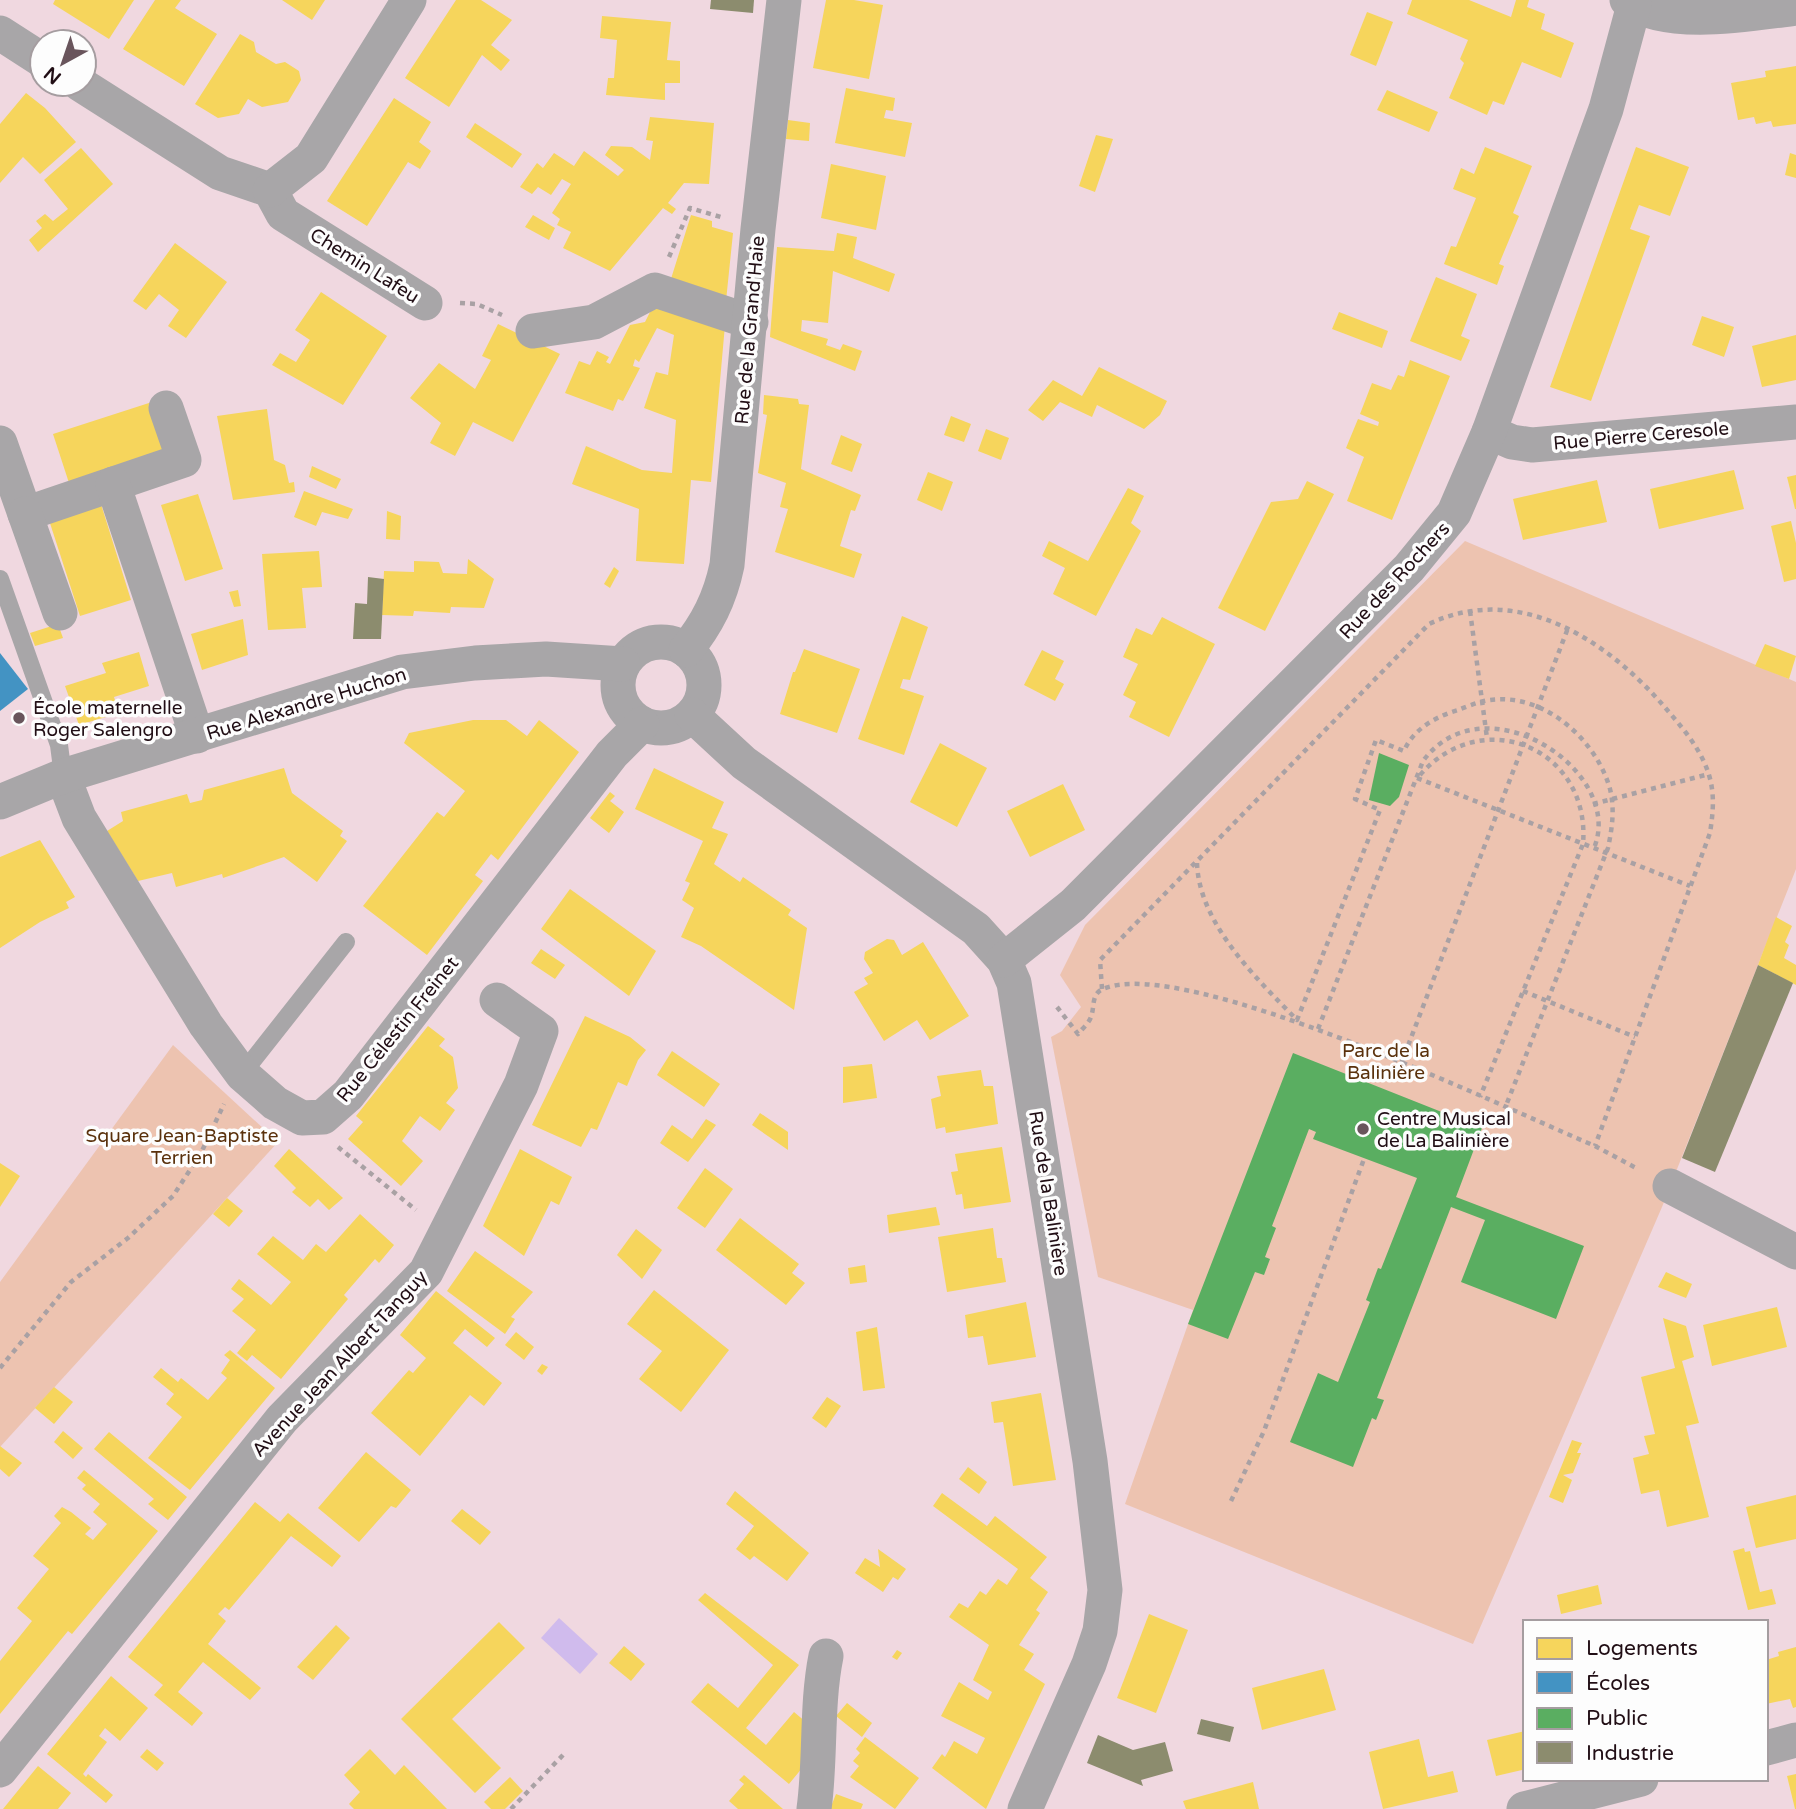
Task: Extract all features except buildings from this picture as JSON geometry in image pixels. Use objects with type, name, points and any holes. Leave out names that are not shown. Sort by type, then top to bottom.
[{"type":"street","points":[[98,95],[220,173],[270,190],[310,158],[409,0]]},
{"type":"street","name":"Rue de la Grand'Haie","points":[[686,650],[706,625],[721,593],[727,565],[758,229],[784,0]]},
{"type":"street","points":[[1630,3],[1663,15],[1745,15],[1796,8]]},
{"type":"street","name":"Rue des Rochers","points":[[1004,960],[1073,905],[1409,568],[1454,513],[1489,432],[1606,109],[1630,3]]},
{"type":"street","points":[[0,33],[28,51]]},
{"type":"street","name":"Chemin Lafeu","points":[[270,190],[283,215],[425,303]]},
{"type":"street","points":[[533,331],[594,322],[655,290],[751,322]]},
{"type":"street","points":[[25,514],[184,460],[166,408]]},
{"type":"street","name":"Rue Pierre Ceresole","points":[[1489,432],[1512,442],[1532,445],[1796,422]]},
{"type":"street","points":[[0,443],[60,614]]},
{"type":"street","points":[[113,484],[197,736]]},
{"type":"street","points":[[659,642],[686,650],[696,661],[703,681],[700,703],[692,715],[668,727],[642,724],[622,705],[618,691],[623,664],[644,646],[659,642]]},
{"type":"street","name":"Rue Alexandre Huchon","points":[[0,802],[64,776],[402,672],[475,663],[546,659],[623,664]]},
{"type":"street","name":"Rue de la Balinière","points":[[692,715],[744,763],[976,929],[1004,960],[1020,1010],[1090,1461],[1104,1558],[1105,1590],[1100,1631],[1089,1664],[1025,1809]]},
{"type":"street","name":"Rue Célestin Freinet","points":[[64,776],[79,818],[206,1024],[235,1085],[302,1118],[323,1117],[348,1095],[612,754],[642,724]]},
{"type":"street","name":"Avenue Jean Albert Tanguy","points":[[0,1770],[282,1419],[426,1272],[521,1085],[541,1031],[497,1000]]},
{"type":"street","points":[[1670,1186],[1796,1252]]},
{"type":"street","points":[[814,1809],[820,1765],[821,1682],[826,1656]]},
{"type":"street","points":[[1768,1747],[1796,1740]]},
{"type":"street","points":[[1524,1809],[1634,1781]]},
{"type":"lane","points":[[0,579],[59,746],[64,776]]},
{"type":"lane","points":[[235,1085],[346,942]]},
{"type":"path","points":[[655,290],[690,208],[758,229]]},
{"type":"path","name":"Chemin Lafeu","points":[[425,303],[477,303],[533,331]]},
{"type":"path","points":[[1470,611],[1487,738]]},
{"type":"path","points":[[1102,989],[1100,960],[1429,624],[1455,612],[1470,611],[1518,613],[1568,628],[1610,653],[1646,686],[1698,750],[1709,775],[1714,802],[1710,833],[1595,1146]]},
{"type":"path","points":[[1401,1064],[1568,628]]},
{"type":"path","points":[[1297,1020],[1380,810],[1355,799],[1376,740],[1404,751],[1417,733],[1440,715],[1482,702],[1509,701],[1537,707],[1571,727],[1593,752],[1611,800],[1612,830],[1606,853],[1505,1108]]},
{"type":"path","points":[[1318,1029],[1417,778],[1431,750],[1469,730],[1486,728],[1507,728],[1543,743],[1578,774],[1593,804],[1598,825],[1594,848]]},
{"type":"path","points":[[1417,778],[1430,763],[1448,750],[1487,738],[1506,738],[1536,750],[1570,783],[1585,821],[1583,844],[1480,1097]]},
{"type":"path","points":[[1593,804],[1709,775]]},
{"type":"path","points":[[1417,778],[1690,886]]},
{"type":"path","points":[[1197,862],[1205,895],[1218,926],[1236,956],[1297,1020]]},
{"type":"path","points":[[1051,998],[1078,1034],[1091,1018],[1095,996],[1102,989],[1116,985],[1169,985],[1297,1020],[1595,1146],[1670,1186]]},
{"type":"path","points":[[1523,991],[1635,1037]]},
{"type":"path","points":[[0,1368],[19,1341],[71,1282],[128,1238],[173,1196],[201,1153],[235,1085]]},
{"type":"path","points":[[330,1140],[407,1206],[449,1228]]},
{"type":"path","points":[[1231,1502],[1264,1431],[1364,1159]]},
{"type":"path","points":[[511,1809],[563,1755]]},
{"type":"green space","name":"Parc de la Balinière","points":[[1465,541],[1796,682],[1796,869],[1662,1207],[1473,1644],[1125,1504],[1193,1310],[1098,1277],[1051,1037],[1062,1031],[1081,1007],[1060,975],[1085,925]]},
{"type":"green space","name":"Square Jean-Baptiste Terrien","points":[[173,1045],[278,1142],[0,1447],[0,1282]]},
{"type":"shaded area","points":[[559,1618],[598,1654],[580,1674],[541,1638]]},
{"type":"place","name":"École maternelle Roger Salengro","points":[[19,718]]},
{"type":"place","name":"Centre Musical de La Balinière","points":[[1363,1129]]}]
